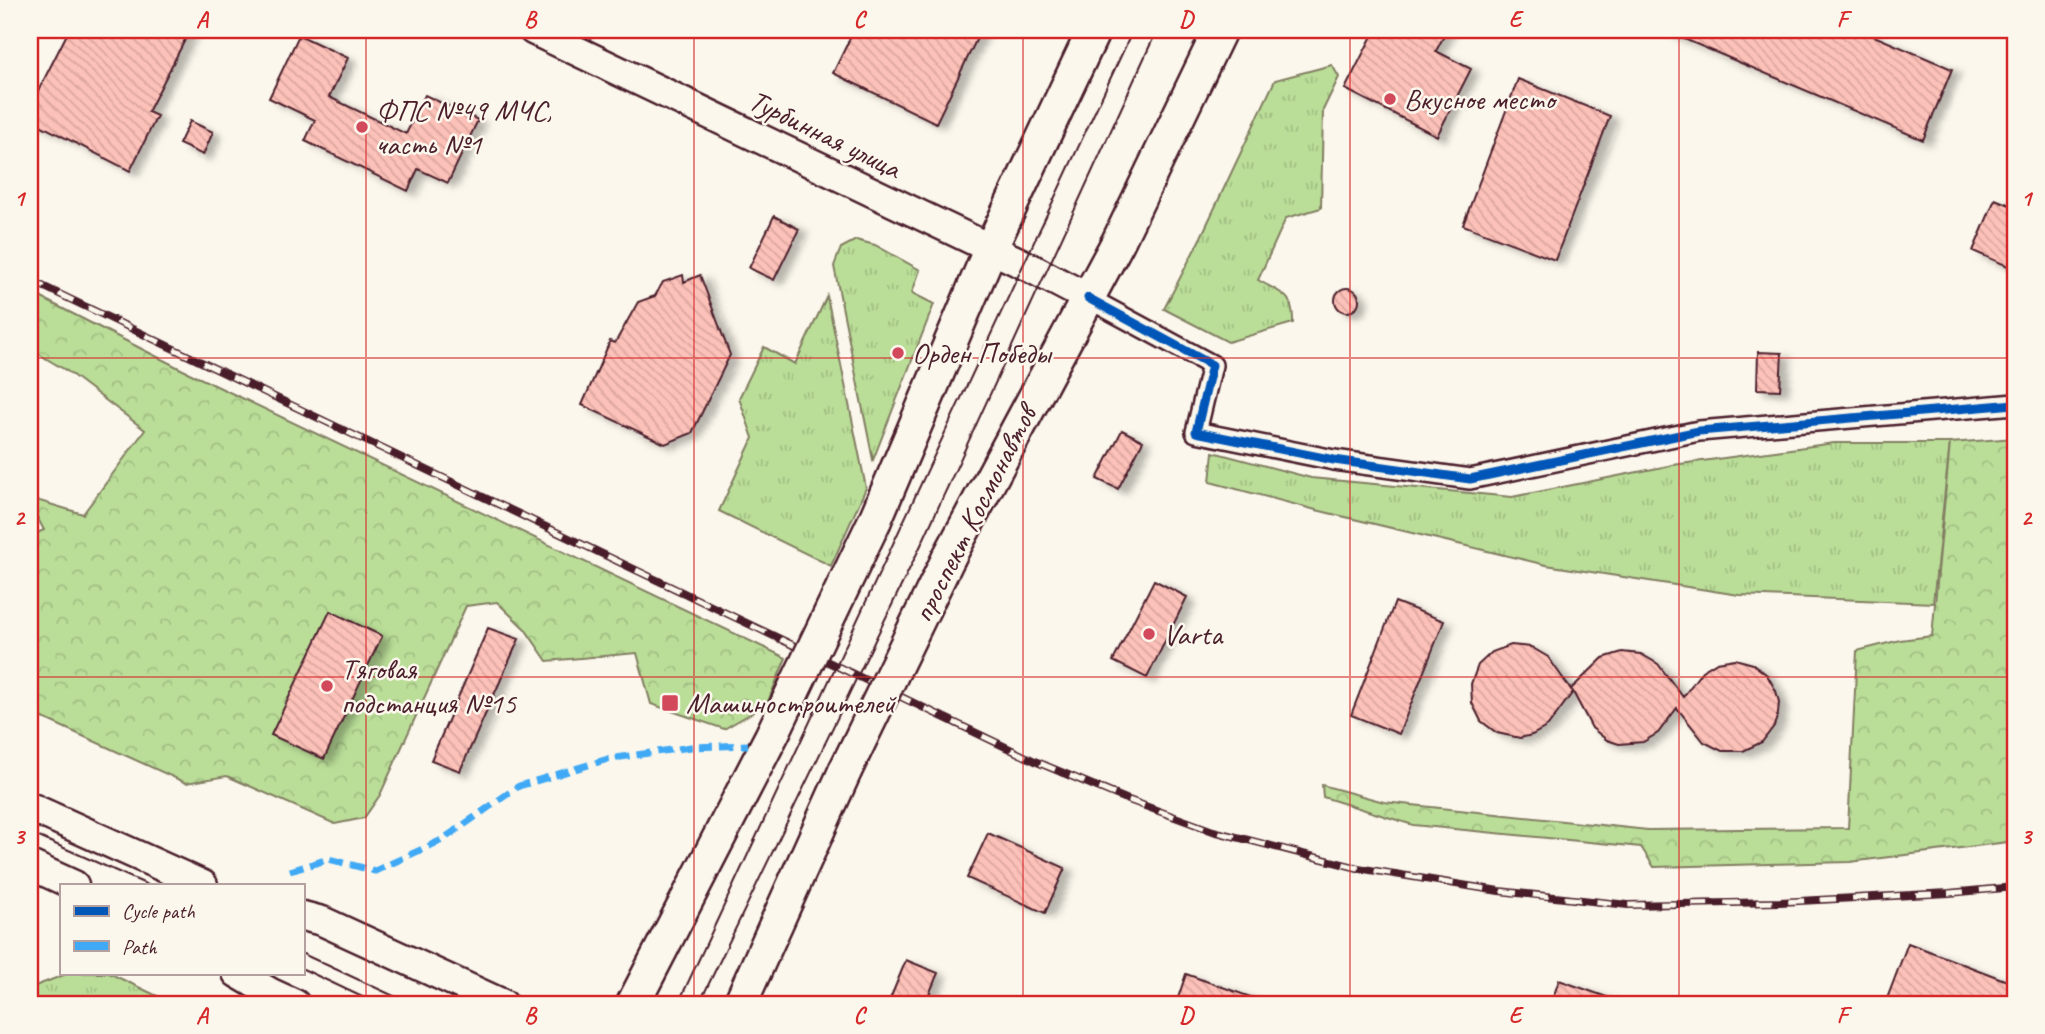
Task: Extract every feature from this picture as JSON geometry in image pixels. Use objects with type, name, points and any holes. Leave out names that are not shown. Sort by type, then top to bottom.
[{"type":"main road","name":"Турбинная улица","points":[[533,30],[1088,298]]},
{"type":"main road","points":[[633,1004],[773,733],[875,520],[990,250],[1094,30]]},
{"type":"main road","name":"проспект Космонавтов","points":[[740,1004],[845,771],[949,557],[1088,298],[1220,30]]},
{"type":"main road","points":[[30,807],[201,884]]},
{"type":"main road","points":[[30,864],[72,884]]},
{"type":"main road","points":[[304,916],[322,921],[503,1004]]},
{"type":"main road","points":[[239,974],[295,1004]]},
{"type":"street","points":[[1088,298],[1212,365],[1196,432],[1334,460],[1470,479],[1699,431],[2015,404]]},
{"type":"green space","points":[[1332,65],[1339,77],[1323,110],[1321,208],[1286,218],[1258,280],[1284,295],[1291,305],[1293,323],[1228,342],[1164,309],[1275,80]]},
{"type":"green space","points":[[856,240],[875,245],[920,270],[912,293],[934,304],[873,460],[834,266],[841,248]]},
{"type":"green space","points":[[30,292],[183,370],[786,658],[767,704],[724,729],[651,704],[637,653],[547,661],[525,629],[497,602],[466,606],[380,795],[364,818],[335,824],[227,776],[186,783],[30,712],[30,536],[44,530],[30,504],[30,498],[83,514],[145,430],[67,371],[30,349]]},
{"type":"green space","points":[[827,296],[866,488],[831,566],[719,511],[753,438],[739,398],[764,347],[795,364]]},
{"type":"green space","points":[[2015,438],[2015,841],[1850,862],[1654,867],[1641,847],[1413,825],[1323,797],[1322,785],[1384,802],[1648,830],[1848,828],[1857,651],[1900,640],[1932,636],[1950,443]]},
{"type":"green space","points":[[1834,443],[1950,443],[1933,603],[1739,595],[1546,565],[1210,482],[1213,452],[1311,478],[1512,497],[1673,465]]},
{"type":"green space","points":[[66,974],[111,974],[174,1004],[30,1004],[30,988]]},
{"type":"building","points":[[69,30],[190,30],[148,112],[157,116],[130,171],[30,120],[30,107]]},
{"type":"building","points":[[854,30],[981,30],[936,123],[833,73]]},
{"type":"building","points":[[1375,30],[1447,30],[1436,51],[1471,69],[1437,136],[1345,89]]},
{"type":"building","points":[[1663,30],[1860,30],[1952,69],[1923,140]]},
{"type":"building","points":[[299,35],[348,58],[329,97],[406,134],[425,95],[478,120],[448,183],[418,169],[408,191],[305,141],[315,120],[269,98]]},
{"type":"building","points":[[1518,79],[1610,116],[1555,260],[1463,225]]},
{"type":"building","points":[[190,121],[213,132],[203,155],[179,144]]},
{"type":"building","points":[[1995,199],[2015,207],[2015,254],[2010,267],[1973,251]]},
{"type":"building","points":[[774,216],[799,229],[774,280],[749,268]]},
{"type":"building","points":[[683,275],[684,282],[700,275],[730,355],[692,433],[665,444],[582,405],[610,341],[615,343],[638,302],[655,296],[663,282]]},
{"type":"building","points":[[1347,288],[1358,295],[1359,300],[1352,311],[1347,312],[1336,305],[1335,300],[1342,289]]},
{"type":"building","points":[[1758,352],[1782,353],[1780,390],[1757,389]]},
{"type":"building","points":[[1122,430],[1143,441],[1118,489],[1097,479]]},
{"type":"building","points":[[1154,580],[1187,597],[1147,678],[1113,661]]},
{"type":"building","points":[[1395,602],[1444,621],[1399,734],[1351,715]]},
{"type":"building","name":"Тяговая подстанция №15","points":[[330,611],[382,636],[324,759],[271,735]]},
{"type":"building","points":[[488,628],[519,639],[460,771],[431,760]]},
{"type":"building","points":[[1511,645],[1531,647],[1548,657],[1572,691],[1603,658],[1622,652],[1641,654],[1658,664],[1683,697],[1702,671],[1717,662],[1735,659],[1753,664],[1767,675],[1776,691],[1778,714],[1774,726],[1762,742],[1743,751],[1722,751],[1704,742],[1677,708],[1658,733],[1643,742],[1619,744],[1607,740],[1592,728],[1573,692],[1548,726],[1532,735],[1520,738],[1497,733],[1481,721],[1472,703],[1471,684],[1478,665],[1492,652]]},
{"type":"building","points":[[988,833],[1065,868],[1045,913],[967,878]]},
{"type":"building","points":[[1908,943],[2015,984],[2015,1004],[1885,1004]]},
{"type":"building","points":[[906,960],[938,973],[925,1004],[888,1004]]},
{"type":"building","points":[[1186,974],[1262,1001],[1261,1004],[1176,1004]]},
{"type":"building","points":[[1559,980],[1621,1002],[1551,1004]]},
{"type":"tram line","points":[[678,1004],[1133,30]]},
{"type":"tram line","points":[[699,1004],[921,545],[1157,30]]},
{"type":"tram line","points":[[30,833],[146,884]]},
{"type":"tram line","points":[[304,954],[411,1004]]},
{"type":"tram line","points":[[304,969],[377,1004]]},
{"type":"railway","points":[[30,280],[1037,762],[1213,831],[1358,868],[1499,891],[1628,905],[1780,902],[2015,887]]},
{"type":"marked path","points":[[290,871],[329,859],[375,871],[442,840],[519,786],[608,759],[691,747],[748,745]]},
{"type":"cycle path","points":[[1088,298],[1212,365],[1196,432],[1334,460],[1470,479],[1699,431],[2015,404]]},
{"type":"place","name":"Вкусное место","points":[[1390,99]]},
{"type":"place","name":"ФПС №49 МЧС, часть №1","points":[[362,127]]},
{"type":"place","name":"Орден Победы","points":[[898,353]]},
{"type":"place","name":"Varta","points":[[1149,634]]},
{"type":"place","name":"Тяговая подстанция №15","points":[[327,686]]},
{"type":"place","name":"Машиностроителей","points":[[670,703]]}]
